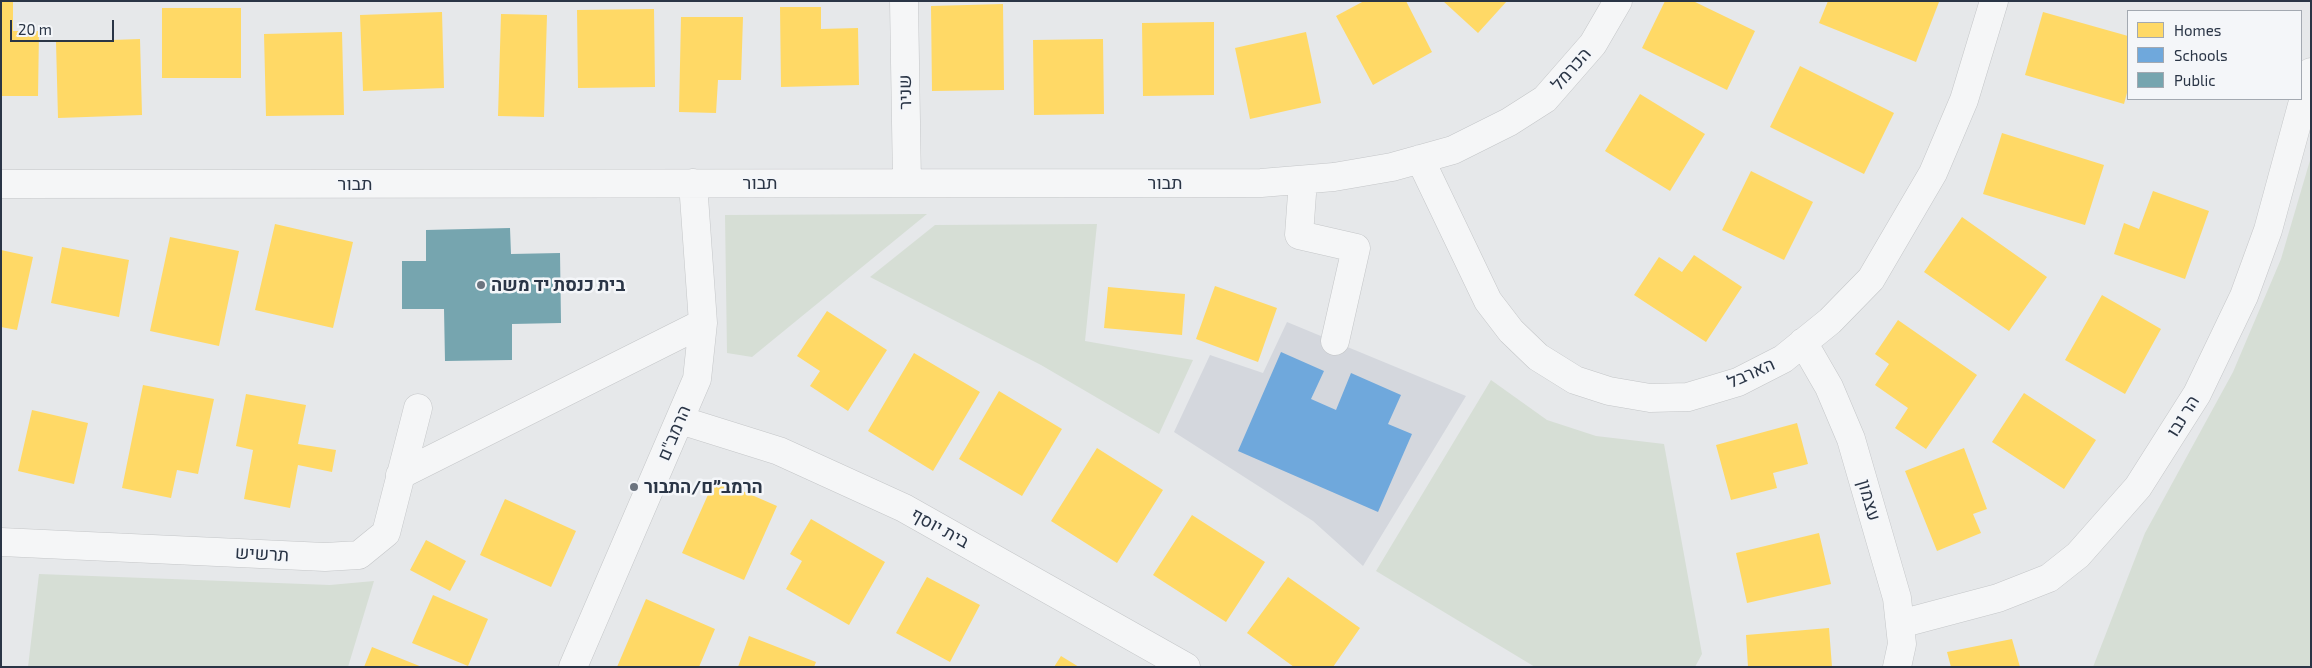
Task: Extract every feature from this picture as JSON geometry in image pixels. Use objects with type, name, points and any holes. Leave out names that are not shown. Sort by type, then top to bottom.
[{"type":"street","name":"שניר","points":[[904,1],[907,183]]},
{"type":"street","name":"הכרמל","points":[[1509,122],[1545,99],[1593,44],[1618,1]]},
{"type":"street","name":"הארבל","points":[[1420,159],[1488,301],[1511,331],[1538,357],[1575,380],[1609,391],[1650,398],[1688,397],[1738,382],[1783,359],[1830,321],[1871,278],[1933,173],[1964,100],[1994,1]]},
{"type":"street","name":"הר נבו","points":[[1900,624],[1998,598],[2049,578],[2078,555],[2138,487],[2197,394],[2244,296],[2268,230],[2311,72]]},
{"type":"street","name":"תבור","points":[[1,184],[1261,183],[1334,178],[1392,168],[1453,150],[1509,122]]},
{"type":"street","points":[[1303,180],[1299,235],[1356,248],[1335,341]]},
{"type":"street","name":"הרמב\"ם","points":[[573,667],[697,379],[703,323],[693,183]]},
{"type":"street","points":[[400,475],[703,323]]},
{"type":"street","name":"עצמון","points":[[1803,342],[1829,387],[1851,439],[1897,598],[1902,644],[1897,667]]},
{"type":"street","name":"תרשיש","points":[[1,542],[325,557],[359,555],[386,533],[418,408]]},
{"type":"street","name":"בית יוסף","points":[[680,420],[778,452],[904,508],[1186,667]]},
{"type":"shaded area","points":[[2311,157],[2311,667],[2093,667],[2145,533],[2233,372],[2281,259]]},
{"type":"shaded area","points":[[927,214],[752,357],[727,353],[725,215]]},
{"type":"shaded area","points":[[1097,224],[1085,341],[1193,360],[1159,434],[1041,365],[870,277],[935,225]]},
{"type":"shaded area","points":[[1287,322],[1466,396],[1363,566],[1313,521],[1174,432],[1210,355],[1263,373]]},
{"type":"shaded area","points":[[1491,380],[1547,420],[1596,436],[1664,444],[1702,654],[1695,667],[1535,667],[1376,571]]},
{"type":"shaded area","points":[[39,574],[330,585],[374,581],[348,667],[28,667]]},
{"type":"building: Homes","points":[[1364,1],[1406,1],[1432,52],[1373,85],[1336,16]]},
{"type":"building: Homes","points":[[1443,1],[1507,1],[1478,33]]},
{"type":"building: Homes","points":[[1665,1],[1693,1],[1755,31],[1727,90],[1642,48]]},
{"type":"building: Homes","points":[[1828,1],[1939,2],[1916,62],[1819,23]]},
{"type":"building: Homes","points":[[1,2],[13,2],[13,31],[39,31],[38,96],[1,96]]},
{"type":"building: Homes","points":[[1003,4],[1004,90],[932,91],[931,6]]},
{"type":"building: Homes","points":[[780,7],[821,7],[821,29],[858,28],[859,85],[781,87]]},
{"type":"building: Homes","points":[[162,8],[241,8],[241,78],[162,78]]},
{"type":"building: Homes","points":[[654,9],[655,87],[578,88],[577,10]]},
{"type":"building: Homes","points":[[442,12],[444,88],[363,91],[360,15]]},
{"type":"building: Homes","points":[[2043,12],[2127,36],[2127,93],[2124,104],[2025,75]]},
{"type":"building: Homes","points":[[501,14],[547,15],[544,117],[498,116]]},
{"type":"building: Homes","points":[[681,17],[743,17],[741,80],[718,80],[716,113],[679,112]]},
{"type":"building: Homes","points":[[1214,22],[1214,95],[1143,96],[1142,23]]},
{"type":"building: Homes","points":[[342,32],[344,115],[266,116],[264,34]]},
{"type":"building: Homes","points":[[1306,32],[1321,103],[1250,119],[1235,48]]},
{"type":"building: Homes","points":[[140,39],[142,115],[58,118],[56,42]]},
{"type":"building: Homes","points":[[1103,39],[1104,114],[1034,115],[1033,40]]},
{"type":"building: Homes","points":[[1800,66],[1894,113],[1864,174],[1770,127]]},
{"type":"building: Homes","points":[[1640,94],[1705,134],[1670,191],[1605,151]]},
{"type":"building: Homes","points":[[2002,133],[2104,165],[2085,225],[1983,194]]},
{"type":"building: Homes","points":[[1751,171],[1813,202],[1784,260],[1722,230]]},
{"type":"building: Homes","points":[[2153,191],[2209,211],[2185,279],[2114,254],[2124,223],[2139,229]]},
{"type":"building: Homes","points":[[1962,217],[2047,277],[2009,331],[1924,272]]},
{"type":"building: Homes","points":[[275,224],[353,242],[333,328],[255,310]]},
{"type":"building: Homes","points":[[170,237],[239,251],[219,346],[150,331]]},
{"type":"building: Homes","points":[[62,247],[129,260],[119,317],[51,303]]},
{"type":"building: Homes","points":[[1,250],[33,257],[17,330],[1,327]]},
{"type":"building: Homes","points":[[1694,255],[1742,287],[1706,342],[1634,295],[1659,257],[1682,272]]},
{"type":"building: Homes","points":[[1215,286],[1277,308],[1258,362],[1196,339]]},
{"type":"building: Homes","points":[[1108,287],[1185,294],[1182,335],[1104,328]]},
{"type":"building: Homes","points":[[2102,295],[2161,329],[2125,394],[2065,360]]},
{"type":"building: Homes","points":[[827,311],[887,350],[848,411],[810,386],[820,371],[797,356]]},
{"type":"building: Homes","points":[[1898,320],[1977,375],[1926,449],[1895,428],[1908,408],[1875,385],[1889,364],[1875,354]]},
{"type":"building: Homes","points":[[914,353],[980,392],[933,471],[868,431]]},
{"type":"building: Homes","points":[[143,385],[214,399],[198,474],[177,470],[171,498],[122,488]]},
{"type":"building: Homes","points":[[999,391],[1062,429],[1022,496],[959,459]]},
{"type":"building: Homes","points":[[2024,393],[2096,440],[2064,489],[1992,442]]},
{"type":"building: Homes","points":[[246,394],[306,405],[298,444],[336,450],[332,472],[298,465],[290,508],[244,499],[253,450],[236,446]]},
{"type":"building: Homes","points":[[32,410],[88,423],[74,484],[18,471]]},
{"type":"building: Homes","points":[[1797,423],[1808,464],[1773,473],[1777,488],[1731,500],[1716,445]]},
{"type":"building: Homes","points":[[1097,448],[1163,490],[1117,563],[1051,521]]},
{"type":"building: Homes","points":[[1964,448],[1987,509],[1973,514],[1981,533],[1937,551],[1905,471]]},
{"type":"building: Homes","points":[[715,479],[777,506],[744,580],[682,553]]},
{"type":"building: Homes","points":[[505,499],[576,531],[551,587],[480,555]]},
{"type":"building: Homes","points":[[1192,515],[1265,562],[1226,622],[1153,575]]},
{"type":"building: Homes","points":[[811,519],[885,562],[849,625],[786,589],[802,561],[790,554]]},
{"type":"building: Homes","points":[[1819,533],[1831,584],[1747,603],[1736,553]]},
{"type":"building: Homes","points":[[426,540],[466,561],[450,591],[410,570]]},
{"type":"building: Homes","points":[[927,577],[980,605],[950,662],[896,633]]},
{"type":"building: Homes","points":[[1288,577],[1360,628],[1333,667],[1294,667],[1247,633]]},
{"type":"building: Homes","points":[[433,595],[488,619],[468,666],[412,643]]},
{"type":"building: Homes","points":[[646,599],[715,629],[699,667],[617,667]]},
{"type":"building: Homes","points":[[1829,628],[1832,667],[1748,667],[1746,635]]},
{"type":"building: Homes","points":[[749,636],[816,662],[814,667],[738,667]]},
{"type":"building: Homes","points":[[2012,639],[2020,667],[1951,667],[1947,652]]},
{"type":"building: Homes","points":[[372,647],[422,667],[364,667]]},
{"type":"building: Homes","points":[[1061,656],[1079,667],[1054,667]]},
{"type":"building: Schools","points":[[1281,352],[1324,371],[1311,399],[1336,410],[1351,373],[1401,395],[1388,424],[1412,434],[1378,512],[1238,451]]},
{"type":"building: Public","name":"בית כנסת יד משה","points":[[510,228],[511,254],[560,253],[561,323],[512,324],[512,360],[445,361],[444,309],[402,309],[402,261],[426,261],[426,230]]},
{"type":"place","name":"בית כנסת יד משה","points":[[481,285]]},
{"type":"place","name":"הרמב״ם/התבור","points":[[634,487]]}]
